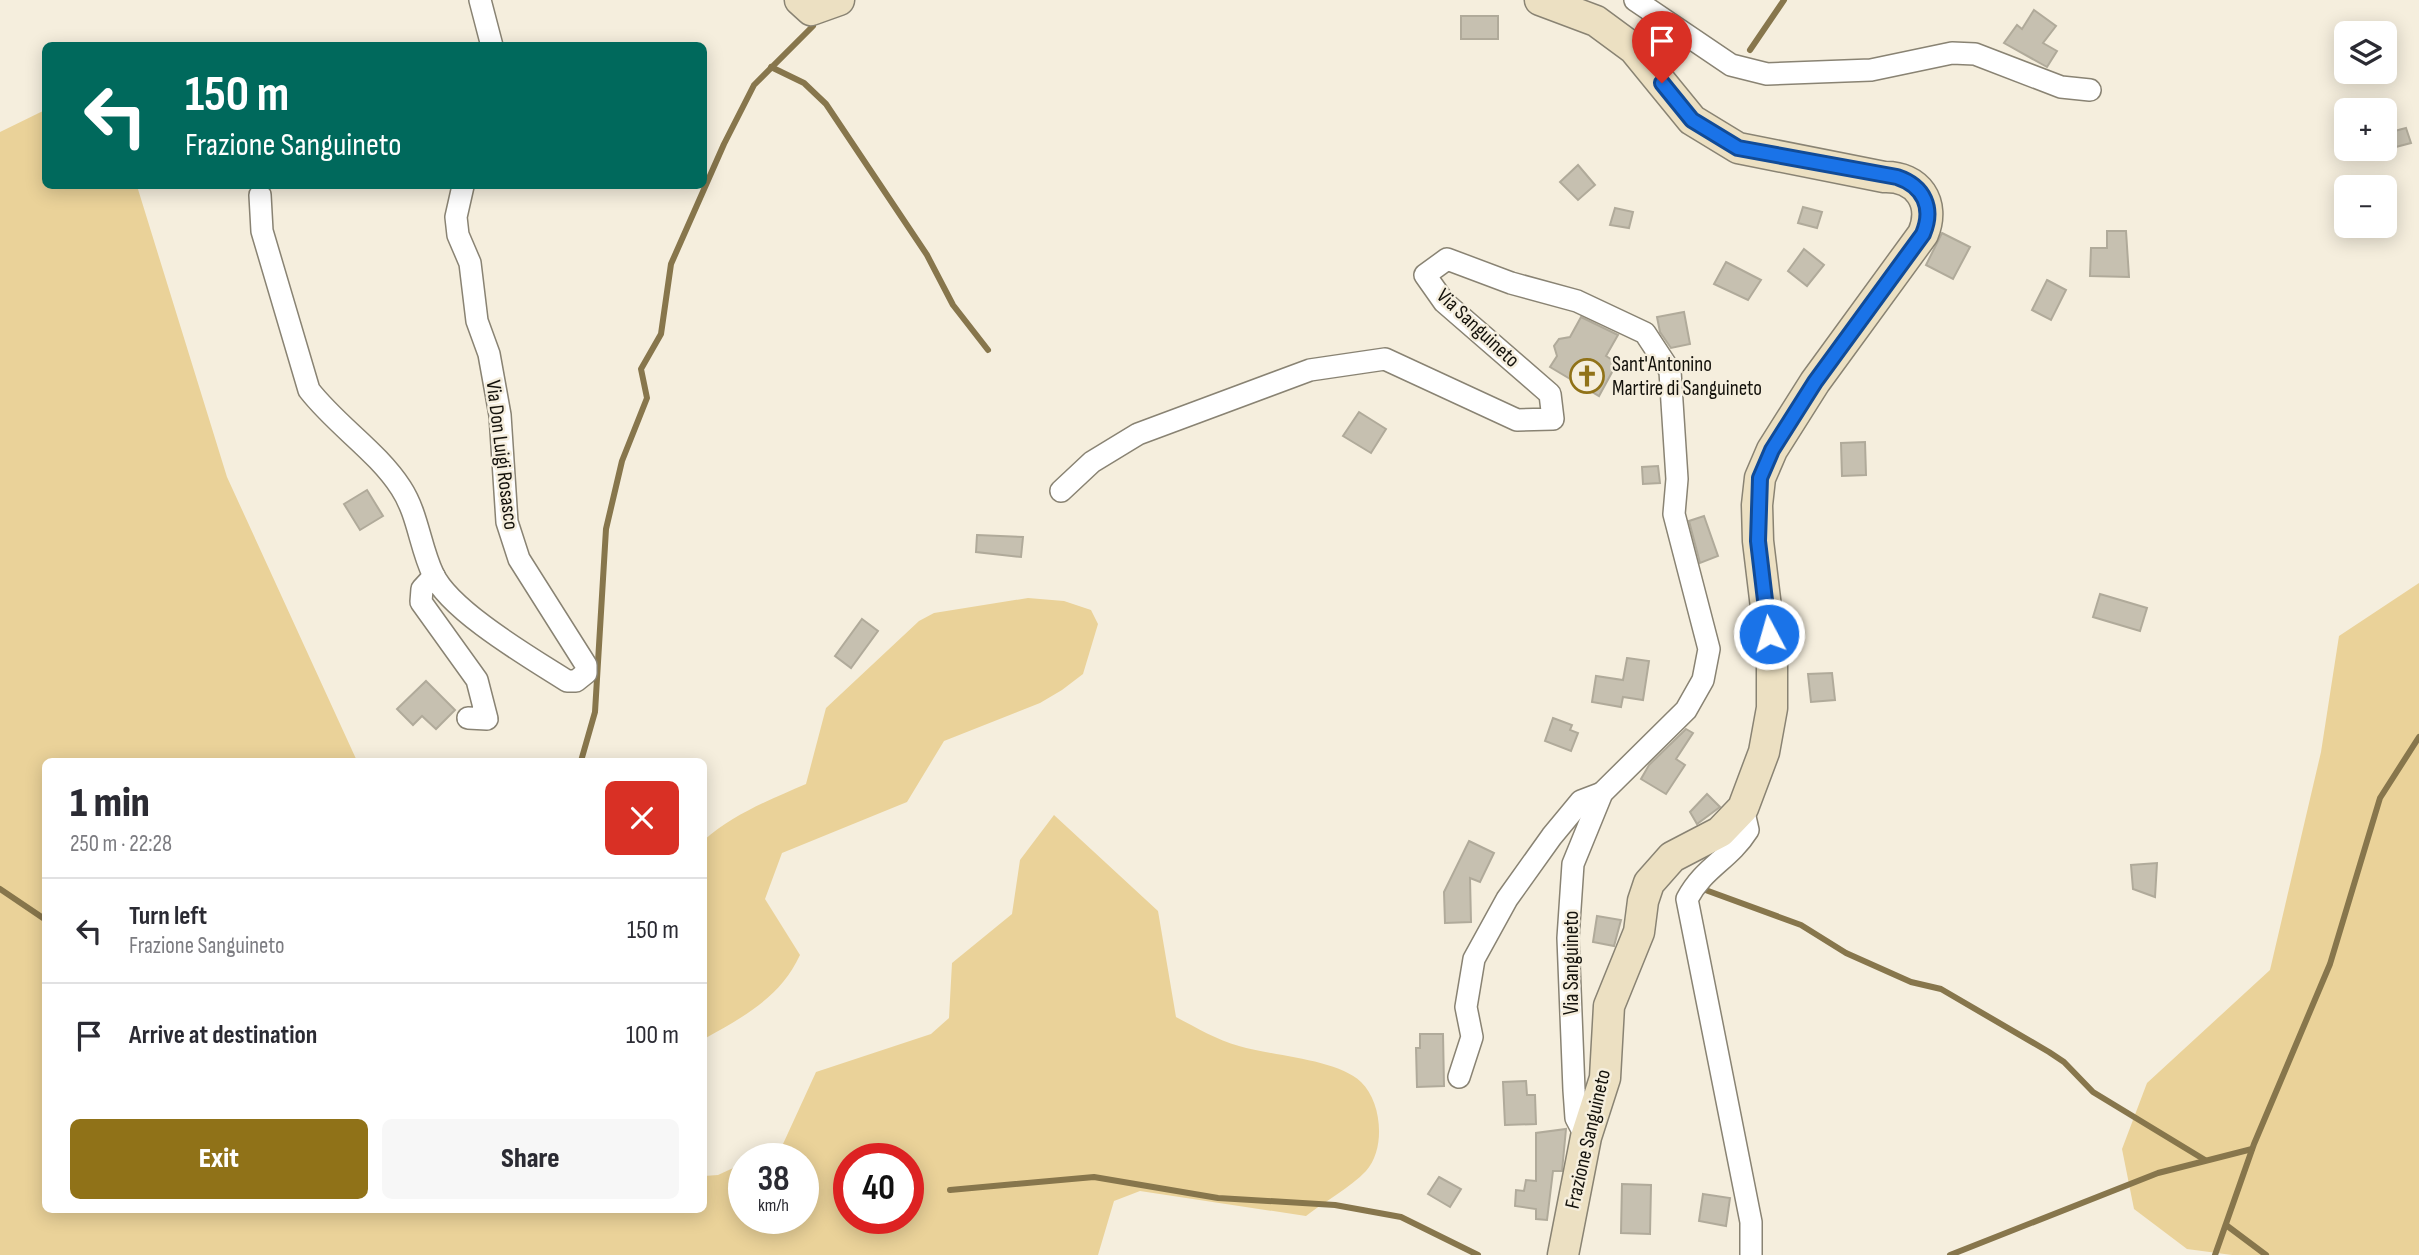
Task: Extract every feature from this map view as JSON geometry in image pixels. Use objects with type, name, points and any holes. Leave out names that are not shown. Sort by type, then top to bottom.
[{"type":"street","points":[[480,0],[491,42]]},
{"type":"street","points":[[800,0],[811,10],[839,0]]},
{"type":"street","name":"Frazione Sanguineto","points":[[1540,0],[1596,21],[1634,49],[1692,120],[1721,139],[1738,148],[1897,177],[1918,188],[1928,211],[1923,234],[1815,382],[1772,450],[1760,478],[1758,541],[1772,657],[1772,708],[1764,752],[1743,808],[1720,832],[1672,857],[1649,883],[1643,901],[1639,932],[1609,1006],[1605,1078],[1586,1137],[1563,1255]]},
{"type":"street","points":[[1635,0],[1731,65],[1767,74],[1871,70],[1963,53],[2000,62],[2061,87],[2090,90]]},
{"type":"street","name":"Via Don Luigi Rosasco","points":[[260,195],[262,231],[310,390],[324,410],[383,465],[401,488],[411,507],[434,576],[471,617],[567,681],[576,681],[583,677],[587,669],[584,660],[519,559],[507,522],[500,415],[489,354],[477,321],[470,263],[457,226],[461,189]]},
{"type":"street","name":"Via Sanguineto","points":[[1061,491],[1092,462],[1139,434],[1310,370],[1385,359],[1517,420],[1553,419],[1550,394],[1444,302],[1425,275],[1447,259],[1511,283],[1577,301],[1645,333],[1671,371],[1678,479],[1674,514],[1709,649],[1703,680],[1686,710],[1602,793],[1573,864],[1568,938],[1576,1118],[1586,1137]]},
{"type":"street","points":[[434,576],[422,589],[421,602],[477,680],[487,719],[468,718]]},
{"type":"street","name":"Via Sanguineto","points":[[1459,1077],[1472,1037],[1466,1007],[1474,959],[1507,899],[1552,836],[1581,801],[1602,793]]},
{"type":"street","points":[[1743,808],[1748,830],[1737,847],[1697,879],[1687,899],[1751,1222],[1751,1255]]},
{"type":"shaded area","points":[[42,111],[42,189],[138,189],[227,477],[356,758],[42,758],[42,1213],[707,1213],[707,1176],[728,1170],[728,1234],[819,1234],[819,1143],[783,1143],[816,1072],[931,1034],[949,1018],[952,963],[1012,914],[1020,860],[1054,815],[1158,911],[1176,1017],[1231,1043],[1321,1063],[1350,1074],[1368,1091],[1379,1126],[1377,1151],[1366,1171],[1306,1216],[1140,1191],[1114,1201],[1098,1255],[0,1255],[0,132]]},
{"type":"shaded area","points":[[2419,583],[2419,1255],[2232,1255],[2187,1249],[2134,1209],[2122,1149],[2147,1083],[2270,970],[2321,752],[2339,636]]},
{"type":"shaded area","points":[[1028,598],[1064,601],[1091,610],[1098,624],[1083,674],[1062,690],[1040,703],[944,741],[907,802],[782,853],[765,899],[800,955],[792,970],[771,995],[707,1037],[707,838],[740,815],[806,784],[826,708],[919,621],[934,613]]},
{"type":"building","points":[[2034,10],[2056,26],[2043,43],[2057,51],[2047,67],[2004,43],[2017,25],[2022,29]]},
{"type":"building","points":[[1461,16],[1498,16],[1498,39],[1461,39]]},
{"type":"building","points":[[2406,128],[2411,143],[2397,147],[2397,130]]},
{"type":"building","points":[[1578,165],[1595,185],[1578,200],[1560,182]]},
{"type":"building","points":[[1803,207],[1822,212],[1817,228],[1798,223]]},
{"type":"building","points":[[1615,208],[1633,212],[1629,228],[1610,225]]},
{"type":"building","points":[[2107,231],[2126,231],[2129,277],[2090,276],[2091,248],[2107,248]]},
{"type":"building","points":[[1942,233],[1970,247],[1953,279],[1926,265]]},
{"type":"building","points":[[1804,249],[1824,265],[1807,286],[1788,271]]},
{"type":"building","points":[[1726,262],[1761,280],[1748,300],[1714,284]]},
{"type":"building","points":[[2047,280],[2066,290],[2051,320],[2032,310]]},
{"type":"building","points":[[1684,312],[1690,344],[1671,348],[1660,332],[1657,317]]},
{"type":"building","name":"Sant'Antonino Martire di Sanguineto","points":[[1581,317],[1618,335],[1606,356],[1617,363],[1599,396],[1550,367],[1557,356],[1554,346],[1559,339],[1570,337]]},
{"type":"building","points":[[1359,412],[1386,429],[1371,453],[1343,436]]},
{"type":"building","points":[[1865,442],[1866,475],[1842,476],[1841,443]]},
{"type":"building","points":[[1658,466],[1660,483],[1643,484],[1642,467]]},
{"type":"building","points":[[367,490],[383,516],[360,530],[344,504]]},
{"type":"building","points":[[1704,516],[1718,556],[1700,563],[1689,521]]},
{"type":"building","points":[[977,535],[1023,537],[1021,557],[976,552]]},
{"type":"building","points":[[2100,594],[2147,608],[2140,631],[2093,617]]},
{"type":"building","points":[[862,619],[878,631],[851,668],[835,656]]},
{"type":"building","points":[[1627,658],[1649,661],[1643,700],[1623,697],[1621,707],[1592,702],[1596,676],[1623,680]]},
{"type":"building","points":[[1832,673],[1835,700],[1811,702],[1808,674]]},
{"type":"building","points":[[426,681],[455,710],[436,729],[422,716],[413,725],[397,709]]},
{"type":"building","points":[[1553,718],[1572,725],[1570,730],[1578,733],[1571,751],[1545,741]]},
{"type":"building","points":[[1686,729],[1693,733],[1676,759],[1685,765],[1666,794],[1641,779],[1649,765]]},
{"type":"building","points":[[1707,794],[1720,807],[1697,824],[1690,812]]},
{"type":"building","points":[[1469,841],[1494,853],[1480,882],[1470,878],[1471,922],[1445,923],[1444,892]]},
{"type":"building","points":[[2157,863],[2155,897],[2133,889],[2131,865]]},
{"type":"building","points":[[1597,916],[1621,920],[1614,946],[1593,942]]},
{"type":"building","points":[[1420,1034],[1443,1034],[1444,1086],[1417,1087],[1416,1048],[1420,1048]]},
{"type":"building","points":[[1526,1081],[1527,1095],[1535,1095],[1536,1124],[1505,1125],[1503,1082]]},
{"type":"building","points":[[1566,1129],[1562,1171],[1553,1171],[1547,1220],[1536,1219],[1536,1209],[1515,1206],[1516,1190],[1524,1191],[1526,1180],[1536,1181],[1536,1133]]},
{"type":"building","points":[[1439,1177],[1461,1189],[1450,1207],[1428,1194]]},
{"type":"building","points":[[1622,1184],[1651,1185],[1650,1234],[1621,1233]]},
{"type":"building","points":[[1703,1194],[1730,1198],[1726,1226],[1699,1221]]},
{"type":"waterway","points":[[1750,50],[1784,0]]},
{"type":"waterway","points":[[707,182],[754,85],[813,26]]},
{"type":"waterway","points":[[771,67],[804,83],[826,104],[927,255],[953,305],[988,350]]},
{"type":"waterway","points":[[582,758],[595,712],[606,529],[622,461],[647,398],[641,369],[661,334],[671,264],[704,189]]},
{"type":"waterway","points":[[2215,1255],[2254,1144],[2330,964],[2380,798],[2419,737]]},
{"type":"waterway","points":[[1700,888],[1801,925],[1846,953],[1911,982],[1941,989],[2049,1052],[2064,1062],[2093,1092],[2205,1160]]},
{"type":"waterway","points":[[0,889],[42,917]]},
{"type":"waterway","points":[[1950,1255],[2158,1173],[2252,1149]]},
{"type":"waterway","points":[[950,1190],[1094,1177],[1218,1198],[1335,1205],[1401,1217],[1478,1255]]},
{"type":"waterway","points":[[2226,1225],[2266,1255]]},
{"type":"place","name":"Sant'Antonino Martire di Sanguineto","points":[[1587,376]]},
{"type":"route","points":[[1662,83],[1692,120],[1738,148],[1884,177],[1897,177],[1918,188],[1928,211],[1928,223],[1923,234],[1815,382],[1772,450],[1760,478],[1757,505],[1758,541],[1769,634]]}]
